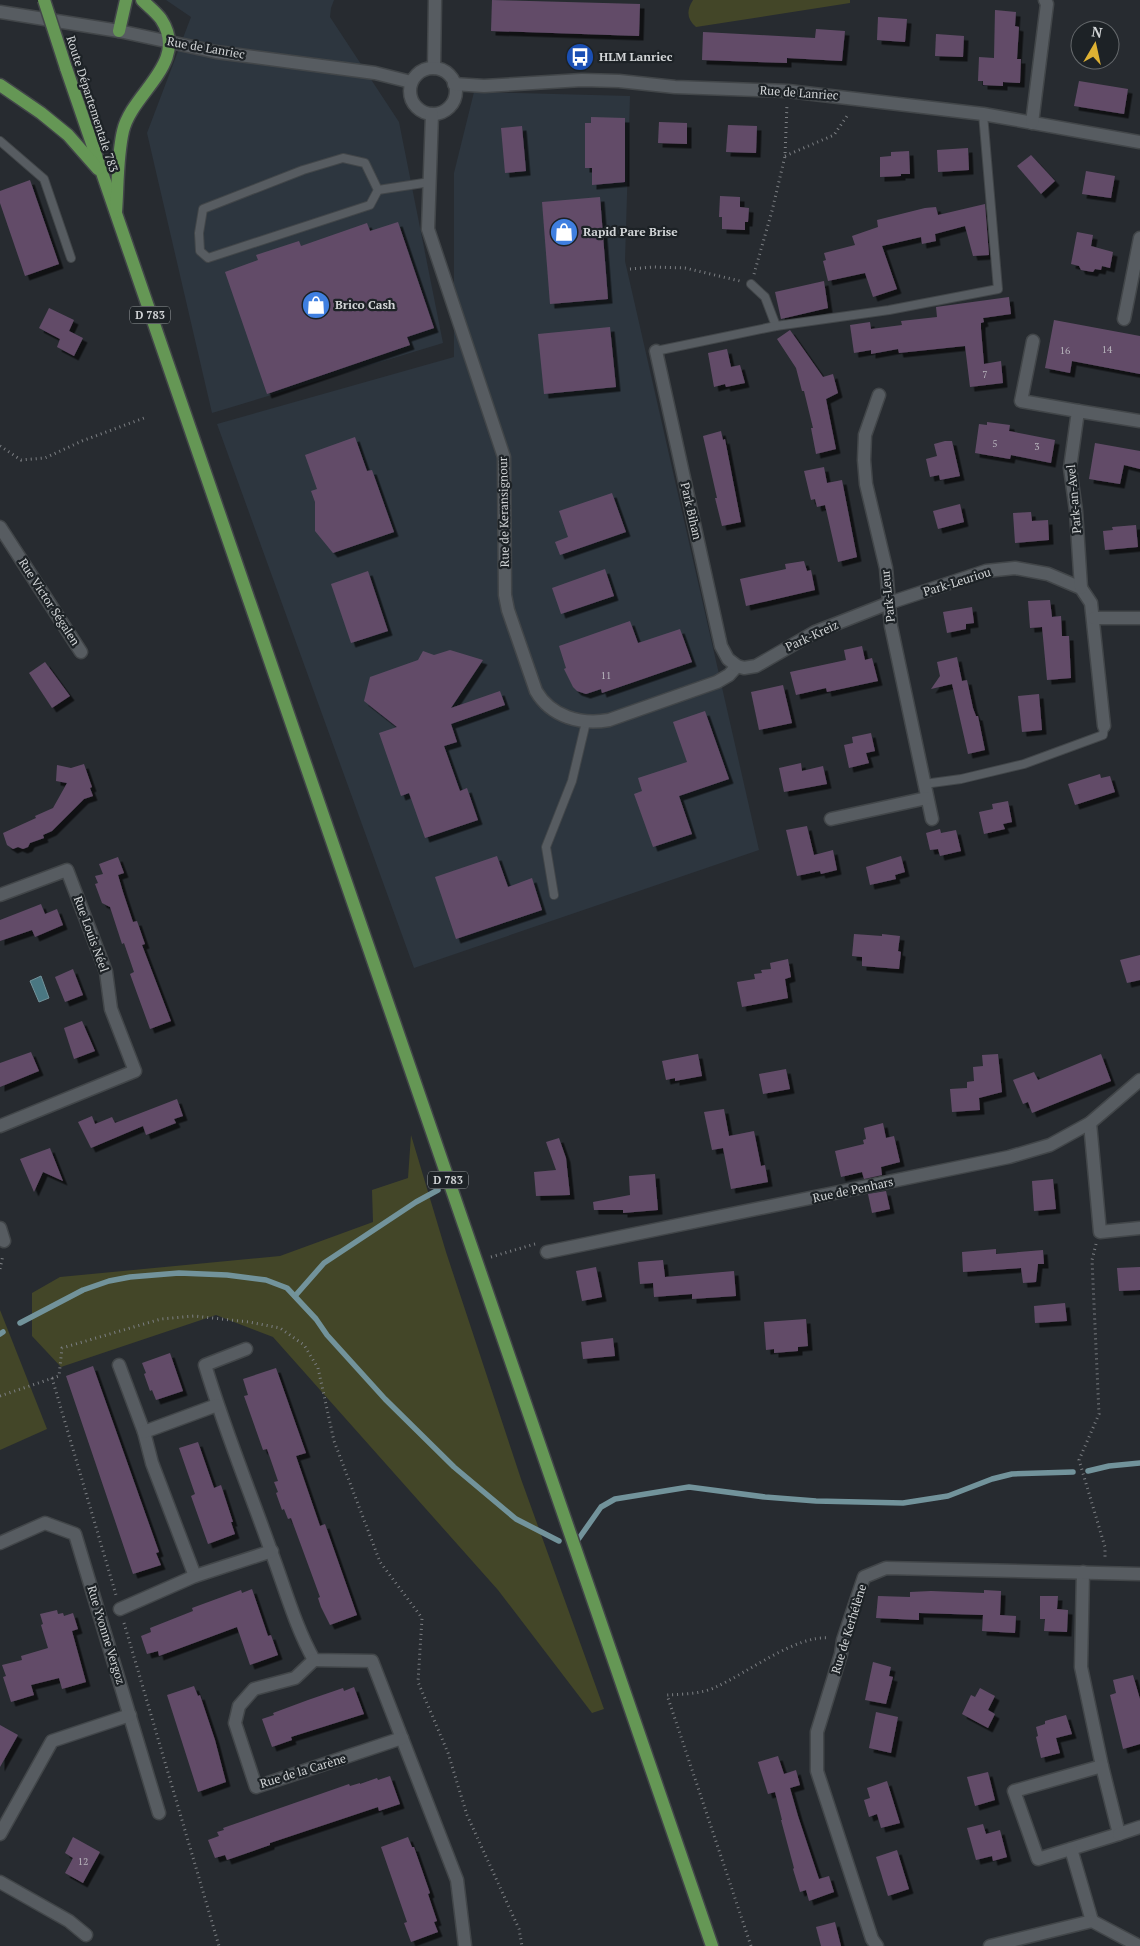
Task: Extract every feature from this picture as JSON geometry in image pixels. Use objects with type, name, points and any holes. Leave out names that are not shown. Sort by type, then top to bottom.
[{"type":"main road","name":"Route Départementale 783","points":[[44,0],[116,217]]},
{"type":"main road","points":[[119,31],[126,0]]},
{"type":"main road","points":[[116,217],[123,130],[139,99],[161,71],[167,60],[169,42],[161,19],[142,0]]},
{"type":"main road","name":"D 783","points":[[0,85],[41,113],[68,135],[100,171]]},
{"type":"main road","name":"D 783","points":[[116,217],[712,1946]]},
{"type":"street","points":[[434,68],[435,0]]},
{"type":"street","points":[[1032,123],[1047,4],[1045,0]]},
{"type":"street","name":"Rue de Lanriec","points":[[0,12],[119,31],[216,52],[377,73],[412,82]]},
{"type":"street","points":[[434,68],[444,70],[449,74],[454,84],[456,96],[452,103],[440,113],[432,114],[425,112],[413,102],[410,95],[412,82],[416,74],[422,70],[434,68]]},
{"type":"street","name":"Rue de Lanriec","points":[[454,84],[484,86],[582,80],[619,81],[675,87],[788,91],[983,114],[1140,142]]},
{"type":"street","name":"Rue de Keransignour","points":[[432,114],[428,229],[504,457],[505,595],[508,610],[541,701],[566,718],[594,723],[609,720],[717,682],[729,675],[737,666]]},
{"type":"street","points":[[1124,319],[1140,238]]},
{"type":"street","points":[[1033,340],[1022,401],[1140,421]]},
{"type":"street","name":"Park Bihan","points":[[656,351],[721,646],[728,659],[737,666]]},
{"type":"street","name":"Park-Leur","points":[[880,396],[865,435],[864,460],[866,484],[886,568],[891,626],[932,819]]},
{"type":"street","name":"Park-an-Avel","points":[[1078,411],[1070,468],[1076,511],[1081,588]]},
{"type":"street","name":"Rue Victor Ségalen","points":[[0,527],[81,652]]},
{"type":"street","name":"Park-Leuriou","points":[[889,603],[986,571],[1015,568],[1048,574],[1081,588]]},
{"type":"street","points":[[1081,588],[1091,604],[1094,618],[1104,726]]},
{"type":"street","name":"Park-Kreiz","points":[[737,666],[744,668],[756,666],[815,632],[889,603]]},
{"type":"street","points":[[1094,618],[1140,618]]},
{"type":"street","points":[[830,819],[927,798]]},
{"type":"street","name":"Rue Louis Néel","points":[[0,895],[67,870],[106,972],[111,1008],[135,1071],[0,1126]]},
{"type":"street","name":"Rue de Penhars","points":[[547,1252],[1009,1157],[1050,1145],[1090,1123],[1140,1080]]},
{"type":"street","points":[[1090,1123],[1100,1232],[1140,1228]]},
{"type":"street","points":[[0,1228],[4,1241]]},
{"type":"street","points":[[246,1349],[204,1365],[301,1637],[314,1660],[372,1661],[457,1880],[466,1946]]},
{"type":"street","points":[[120,1366],[144,1432],[152,1463],[195,1576]]},
{"type":"street","points":[[144,1432],[217,1405]]},
{"type":"street","name":"Rue Yvonne Vergoz","points":[[0,1543],[45,1523],[75,1534],[159,1813]]},
{"type":"street","points":[[120,1608],[195,1576],[272,1552]]},
{"type":"street","name":"Rue de Kerhélène","points":[[876,1946],[872,1940],[817,1771],[817,1732],[841,1654],[842,1640],[864,1577],[886,1568],[1140,1574]]},
{"type":"street","points":[[1083,1572],[1081,1667],[1119,1834]]},
{"type":"street","name":"Rue de la Carène","points":[[314,1660],[295,1678],[254,1689],[239,1706],[234,1722],[256,1787],[402,1738]]},
{"type":"street","points":[[0,1834],[52,1741],[130,1714]]},
{"type":"street","points":[[1102,1766],[1014,1791],[1038,1859],[1140,1827]]},
{"type":"street","points":[[1071,1849],[1092,1921]]},
{"type":"street","points":[[0,1882],[70,1921],[86,1935]]},
{"type":"street","points":[[990,1946],[1092,1921],[1139,1946]]},
{"type":"lane","points":[[656,351],[776,326],[889,310],[998,289],[983,114]]},
{"type":"lane","points":[[0,141],[44,179],[72,258]]},
{"type":"lane","points":[[343,158],[365,163],[378,190],[370,205],[208,258],[200,251],[199,233],[203,209],[303,170],[343,158]]},
{"type":"lane","points":[[378,190],[430,182]]},
{"type":"lane","points":[[750,284],[765,297],[776,326]]},
{"type":"lane","points":[[554,896],[546,847],[572,781],[586,722]]},
{"type":"lane","points":[[924,784],[962,779],[1024,764],[1103,735],[1104,726]]},
{"type":"path","points":[[630,270],[653,267],[685,268],[750,284],[772,211],[785,156],[788,91]]},
{"type":"path","points":[[785,156],[834,135],[860,98]]},
{"type":"path","points":[[0,446],[21,460],[45,458],[82,441],[144,418]]},
{"type":"path","points":[[1100,1232],[1092,1260],[1099,1414],[1079,1460],[1105,1547],[1104,1573]]},
{"type":"path","points":[[476,1262],[539,1243],[547,1252]]},
{"type":"path","points":[[0,1396],[59,1376],[62,1348],[161,1319],[194,1316],[249,1322],[280,1328],[304,1345],[318,1368],[334,1441],[380,1562],[422,1618],[418,1682],[448,1753],[467,1814],[519,1929],[522,1946]]},
{"type":"path","points":[[52,1378],[219,1946]]},
{"type":"path","points":[[751,1946],[667,1695],[688,1694],[714,1688],[790,1647],[821,1638],[842,1640]]},
{"type":"shaded area","points":[[166,0],[334,0],[330,17],[399,122],[443,343],[212,413],[147,133],[191,17]]},
{"type":"shaded area","points":[[474,92],[630,96],[625,261],[759,850],[414,968],[217,424],[454,357],[454,173]]},
{"type":"green space","points":[[693,0],[850,0],[850,3],[696,27],[688,15]]},
{"type":"green space","points":[[411,1135],[446,1252],[521,1479],[604,1709],[592,1713],[498,1590],[273,1337],[216,1315],[61,1367],[32,1336],[32,1293],[60,1277],[280,1256],[373,1222],[372,1190],[408,1178]]},
{"type":"green space","points":[[0,1310],[47,1429],[0,1450]]},
{"type":"water","points":[[41,976],[49,998],[39,1002],[30,981]]},
{"type":"building","points":[[492,0],[640,4],[639,36],[491,31]]},
{"type":"building","points":[[995,10],[1016,12],[1015,26],[1019,27],[1017,59],[1021,59],[1020,83],[1003,82],[1003,86],[983,85],[983,81],[978,81],[979,57],[994,58]]},
{"type":"building","points":[[878,17],[907,19],[905,42],[877,40]]},
{"type":"building","points":[[816,29],[845,31],[842,61],[787,58],[787,63],[702,60],[703,32],[815,38]]},
{"type":"building","points":[[936,34],[964,36],[963,57],[935,56]]},
{"type":"building","points":[[1079,81],[1128,89],[1124,114],[1074,106]]},
{"type":"building","points":[[591,117],[625,118],[625,182],[592,185],[592,168],[585,168],[585,123],[591,123]]},
{"type":"building","points":[[659,122],[687,123],[687,144],[658,143]]},
{"type":"building","points":[[728,125],[757,126],[756,153],[726,152]]},
{"type":"building","points":[[522,126],[526,171],[505,173],[501,128]]},
{"type":"building","points":[[968,148],[969,170],[938,172],[937,150]]},
{"type":"building","points":[[909,151],[910,174],[880,177],[880,157],[891,156],[891,152]]},
{"type":"building","points":[[1031,155],[1055,181],[1041,194],[1017,166]]},
{"type":"building","points":[[1086,171],[1115,176],[1111,198],[1082,194]]},
{"type":"building","points":[[30,180],[59,264],[25,276],[0,203],[0,191]]},
{"type":"building","points":[[720,196],[740,197],[740,207],[749,208],[748,222],[745,222],[745,230],[722,229],[722,217],[719,217]]},
{"type":"building","points":[[600,197],[608,299],[550,304],[542,202]]},
{"type":"building","points":[[985,204],[989,255],[973,256],[965,226],[935,234],[936,241],[922,244],[921,237],[882,246],[897,289],[873,297],[865,273],[828,281],[823,261],[826,260],[824,253],[855,245],[852,236],[878,227],[877,220],[925,208],[936,207],[938,215]]},
{"type":"building","name":"Brico Cash","points":[[398,222],[434,328],[407,337],[410,345],[267,394],[225,272],[258,260],[256,255],[299,241],[301,246],[367,223],[370,231]]},
{"type":"building","points":[[1077,232],[1093,235],[1091,246],[1113,252],[1110,268],[1102,266],[1101,270],[1095,269],[1093,272],[1081,270],[1079,266],[1071,264]]},
{"type":"building","points":[[824,281],[828,308],[781,319],[775,292]]},
{"type":"building","points":[[1009,297],[1011,314],[983,318],[984,322],[981,323],[984,364],[1001,361],[1003,383],[970,387],[965,346],[899,353],[898,349],[871,354],[871,350],[854,353],[850,325],[870,322],[871,329],[902,325],[901,321],[937,317],[936,307]]},
{"type":"building","points":[[49,308],[74,320],[69,331],[83,338],[74,356],[57,347],[60,339],[39,328]]},
{"type":"building","points":[[1054,320],[1140,336],[1140,374],[1072,361],[1070,373],[1045,368]]},
{"type":"building","points":[[610,327],[616,387],[544,394],[538,334]]},
{"type":"building","points":[[790,330],[823,377],[833,374],[838,393],[826,399],[836,449],[816,454],[811,428],[813,428],[804,391],[802,391],[796,368],[777,339]]},
{"type":"building","points":[[727,349],[731,367],[740,365],[745,383],[726,387],[725,384],[714,387],[708,353]]},
{"type":"building","points":[[987,422],[1010,425],[1009,431],[1055,440],[1051,463],[1011,455],[1010,459],[975,453],[979,424],[987,425]]},
{"type":"building","points":[[721,431],[723,440],[725,439],[741,522],[722,526],[703,436]]},
{"type":"building","points":[[355,437],[367,471],[372,470],[394,532],[333,553],[315,531],[315,502],[311,491],[317,489],[305,455]]},
{"type":"building","points":[[952,441],[960,476],[940,480],[939,475],[930,477],[926,459],[937,456],[934,444]]},
{"type":"building","points":[[1095,443],[1140,451],[1140,469],[1124,465],[1120,484],[1089,479]]},
{"type":"building","points":[[824,467],[827,483],[842,480],[857,557],[838,562],[825,505],[817,507],[815,499],[811,500],[804,471]]},
{"type":"building","points":[[612,493],[626,532],[560,555],[555,542],[568,537],[559,511]]},
{"type":"building","points":[[960,504],[964,522],[938,529],[933,511]]},
{"type":"building","points":[[1031,512],[1032,521],[1048,520],[1049,540],[1015,543],[1013,513]]},
{"type":"building","points":[[1136,525],[1138,547],[1105,550],[1103,531],[1113,530],[1112,527]]},
{"type":"building","points":[[804,561],[807,571],[811,570],[815,590],[746,606],[740,579],[786,569],[785,564]]},
{"type":"building","points":[[605,569],[614,596],[561,614],[552,588]]},
{"type":"building","points":[[368,571],[388,631],[351,643],[331,584]]},
{"type":"building","points":[[1050,600],[1052,617],[1061,616],[1062,636],[1069,636],[1071,678],[1047,680],[1042,627],[1030,628],[1028,601]]},
{"type":"building","points":[[972,607],[974,623],[966,624],[966,629],[947,633],[943,612]]},
{"type":"building","points":[[630,621],[638,643],[680,629],[692,662],[602,693],[601,689],[586,694],[577,691],[564,669],[566,668],[559,646]]},
{"type":"building","points":[[862,646],[865,660],[872,658],[878,681],[827,692],[826,688],[796,695],[790,672],[846,660],[844,650]]},
{"type":"building","points":[[450,650],[483,660],[451,708],[500,691],[505,705],[451,724],[457,742],[444,746],[460,791],[467,788],[478,820],[425,838],[409,793],[401,796],[379,733],[397,727],[364,701],[370,677],[418,660],[423,651],[434,655]]},
{"type":"building","points":[[957,657],[962,681],[967,680],[973,708],[976,716],[978,716],[985,750],[968,754],[952,684],[931,689],[940,676],[937,662]]},
{"type":"building","points":[[45,662],[70,696],[52,708],[29,673]]},
{"type":"building","points":[[783,685],[792,723],[759,730],[751,692]]},
{"type":"building","points":[[1039,694],[1042,730],[1022,732],[1018,696]]},
{"type":"building","points":[[705,711],[729,779],[679,796],[692,834],[653,847],[634,794],[642,791],[638,778],[687,762],[673,722]]},
{"type":"building","points":[[871,733],[875,751],[866,753],[869,763],[849,768],[844,745],[853,743],[852,737]]},
{"type":"building","points":[[801,763],[802,771],[823,766],[827,784],[784,792],[779,768]]},
{"type":"building","points":[[84,764],[93,796],[84,799],[52,831],[43,835],[44,838],[30,843],[28,847],[23,849],[18,847],[13,849],[7,845],[3,833],[53,808],[67,783],[56,781],[57,765],[71,768]]},
{"type":"building","points":[[1100,774],[1101,778],[1110,776],[1115,792],[1075,805],[1068,784]]},
{"type":"building","points":[[1008,801],[1012,822],[1003,824],[1005,829],[984,834],[979,812],[993,809],[992,804]]},
{"type":"building","points":[[807,826],[814,855],[833,850],[837,870],[821,874],[820,871],[797,876],[786,830]]},
{"type":"building","points":[[940,829],[941,833],[956,830],[961,851],[940,856],[938,849],[930,850],[926,833]]},
{"type":"building","points":[[497,856],[508,887],[532,878],[542,910],[456,939],[435,877]]},
{"type":"building","points":[[901,856],[905,872],[895,875],[896,879],[870,885],[866,867]]},
{"type":"building","points":[[118,857],[124,873],[118,875],[123,892],[133,922],[137,921],[145,944],[142,945],[171,1021],[150,1029],[130,974],[134,972],[124,943],[122,944],[110,907],[102,903],[95,884],[98,883],[95,876],[103,874],[99,864]]},
{"type":"building","points":[[41,904],[45,914],[57,909],[63,925],[35,937],[32,930],[0,941],[0,920]]},
{"type":"building","points":[[854,934],[900,936],[898,951],[901,952],[899,969],[862,966],[862,957],[852,956]]},
{"type":"building","points":[[1140,955],[1140,980],[1127,983],[1120,960]]},
{"type":"building","points":[[788,959],[791,977],[785,979],[788,998],[742,1007],[737,982],[755,979],[754,974],[762,973],[761,970],[771,969],[770,963]]},
{"type":"building","points":[[73,969],[83,995],[65,1002],[55,977]]},
{"type":"building","points":[[82,1021],[95,1051],[74,1059],[64,1028]]},
{"type":"building","points":[[31,1052],[39,1071],[0,1087],[0,1063]]},
{"type":"building","points":[[698,1054],[702,1076],[675,1081],[675,1078],[666,1080],[662,1061]]},
{"type":"building","points":[[998,1054],[1002,1092],[979,1098],[980,1110],[952,1112],[950,1089],[967,1088],[967,1082],[974,1081],[973,1067],[983,1066],[982,1055]]},
{"type":"building","points":[[1101,1054],[1111,1081],[1032,1113],[1028,1102],[1023,1104],[1013,1080],[1034,1072],[1038,1080]]},
{"type":"building","points":[[786,1069],[790,1089],[763,1094],[759,1074]]},
{"type":"building","points":[[177,1099],[183,1116],[174,1119],[176,1123],[146,1135],[143,1126],[91,1148],[78,1122],[92,1116],[95,1124],[112,1117],[115,1123]]},
{"type":"building","points":[[724,1109],[729,1136],[754,1131],[761,1166],[765,1165],[768,1182],[731,1189],[723,1148],[712,1150],[704,1112]]},
{"type":"building","points":[[883,1123],[886,1138],[894,1136],[900,1162],[881,1167],[882,1175],[864,1179],[862,1172],[841,1177],[835,1151],[864,1144],[863,1140],[866,1139],[864,1128]]},
{"type":"building","points":[[559,1138],[566,1158],[570,1195],[536,1196],[534,1172],[556,1170],[546,1142]]},
{"type":"building","points":[[50,1148],[63,1181],[43,1172],[34,1192],[20,1159]]},
{"type":"building","points":[[655,1174],[658,1210],[623,1213],[623,1210],[594,1210],[593,1202],[630,1195],[629,1176]]},
{"type":"building","points":[[1053,1179],[1056,1209],[1034,1211],[1032,1181]]},
{"type":"building","points":[[886,1191],[890,1209],[872,1213],[868,1194]]},
{"type":"building","points":[[996,1249],[996,1254],[1043,1250],[1044,1264],[1038,1264],[1036,1282],[1023,1283],[1021,1268],[963,1272],[962,1252]]},
{"type":"building","points":[[663,1260],[665,1277],[734,1271],[736,1296],[692,1299],[692,1294],[654,1297],[653,1283],[640,1284],[638,1262]]},
{"type":"building","points":[[596,1267],[602,1297],[582,1301],[576,1271]]},
{"type":"building","points":[[1140,1267],[1140,1290],[1119,1291],[1117,1268]]},
{"type":"building","points":[[1065,1303],[1067,1321],[1035,1323],[1034,1306]]},
{"type":"building","points":[[806,1319],[808,1346],[798,1347],[798,1351],[774,1353],[774,1349],[766,1350],[764,1322]]},
{"type":"building","points":[[613,1338],[615,1356],[583,1359],[581,1342]]},
{"type":"building","points":[[170,1353],[183,1391],[156,1400],[152,1390],[150,1391],[142,1363]]},
{"type":"building","points":[[93,1366],[159,1552],[156,1553],[161,1565],[133,1574],[66,1376]]},
{"type":"building","points":[[276,1368],[306,1453],[296,1456],[320,1526],[325,1524],[357,1615],[330,1625],[321,1607],[318,1598],[320,1597],[291,1518],[288,1519],[284,1509],[282,1510],[274,1482],[278,1481],[267,1449],[263,1450],[244,1396],[248,1395],[243,1379]]},
{"type":"building","points":[[198,1442],[214,1488],[221,1485],[235,1534],[208,1544],[191,1496],[195,1494],[179,1448]]},
{"type":"building","points":[[252,1589],[268,1636],[271,1635],[278,1655],[250,1665],[237,1627],[159,1656],[158,1651],[147,1654],[141,1636],[151,1632],[150,1628],[193,1611],[192,1608],[241,1590],[242,1593]]},
{"type":"building","points":[[984,1590],[1001,1591],[1000,1615],[1016,1616],[1015,1633],[982,1631],[983,1615],[919,1613],[919,1620],[876,1618],[878,1596],[910,1597],[910,1592],[931,1591],[984,1593]]},
{"type":"building","points":[[1040,1596],[1058,1596],[1057,1609],[1068,1610],[1067,1632],[1044,1631],[1045,1619],[1040,1619]]},
{"type":"building","points":[[57,1610],[58,1614],[63,1613],[64,1616],[73,1613],[78,1629],[72,1631],[86,1682],[62,1689],[59,1678],[31,1685],[34,1695],[11,1702],[3,1677],[6,1676],[2,1665],[22,1660],[21,1656],[48,1648],[41,1625],[43,1624],[40,1614]]},
{"type":"building","points":[[873,1662],[891,1667],[889,1676],[893,1677],[886,1704],[865,1700]]},
{"type":"building","points":[[1133,1675],[1140,1699],[1140,1744],[1123,1749],[1110,1695],[1116,1693],[1113,1680]]},
{"type":"building","points":[[194,1686],[198,1696],[200,1695],[215,1740],[226,1782],[198,1792],[167,1695]]},
{"type":"building","points":[[354,1687],[364,1714],[291,1737],[292,1740],[272,1747],[262,1719],[308,1700],[343,1688],[344,1691]]},
{"type":"building","points":[[980,1688],[995,1696],[988,1710],[995,1714],[988,1728],[962,1714],[971,1695],[975,1697]]},
{"type":"building","points":[[876,1712],[898,1717],[891,1753],[869,1748]]},
{"type":"building","points":[[1066,1715],[1072,1734],[1056,1738],[1060,1753],[1041,1758],[1036,1737],[1038,1736],[1036,1727],[1045,1724],[1045,1721]]},
{"type":"building","points":[[0,1725],[18,1735],[0,1767]]},
{"type":"building","points":[[778,1756],[784,1774],[796,1770],[800,1785],[790,1788],[798,1816],[819,1879],[829,1876],[834,1892],[809,1901],[806,1890],[800,1892],[775,1792],[768,1794],[758,1762]]},
{"type":"building","points":[[988,1772],[995,1800],[975,1806],[967,1777]]},
{"type":"building","points":[[390,1776],[400,1804],[379,1811],[378,1807],[270,1843],[270,1845],[227,1860],[225,1855],[215,1858],[208,1840],[219,1836],[217,1832],[224,1830],[223,1828],[349,1784],[350,1786]]},
{"type":"building","points":[[887,1781],[900,1823],[881,1828],[877,1814],[869,1817],[864,1800],[870,1798],[867,1788]]},
{"type":"building","points":[[983,1824],[986,1834],[1000,1830],[1007,1857],[993,1861],[992,1856],[976,1860],[967,1828]]},
{"type":"building","points":[[73,1837],[100,1852],[83,1883],[65,1873],[73,1858],[65,1853]]},
{"type":"building","points":[[408,1837],[412,1847],[414,1847],[430,1893],[428,1894],[437,1921],[434,1922],[438,1932],[411,1942],[404,1923],[407,1922],[381,1847]]},
{"type":"building","points":[[897,1850],[909,1889],[888,1896],[876,1857]]},
{"type":"building","points":[[835,1922],[841,1946],[821,1946],[816,1927]]},
{"type":"waterway","points":[[295,1296],[324,1263],[416,1202],[438,1190]]},
{"type":"waterway","points":[[20,1323],[83,1290],[109,1281],[130,1277],[179,1273],[227,1275],[266,1280],[287,1288],[385,1399],[454,1467],[516,1519],[559,1541]]},
{"type":"waterway","points":[[1088,1471],[1109,1466],[1140,1463]]},
{"type":"waterway","points":[[575,1544],[601,1507],[615,1499],[689,1487],[765,1497],[816,1501],[903,1503],[948,1496],[992,1479],[1012,1474],[1073,1472]]},
{"type":"place","name":"HLM Lanriec","points":[[580,57]]},
{"type":"place","name":"Rapid Pare Brise","points":[[564,232]]},
{"type":"place","name":"Brico Cash","points":[[316,305]]}]
